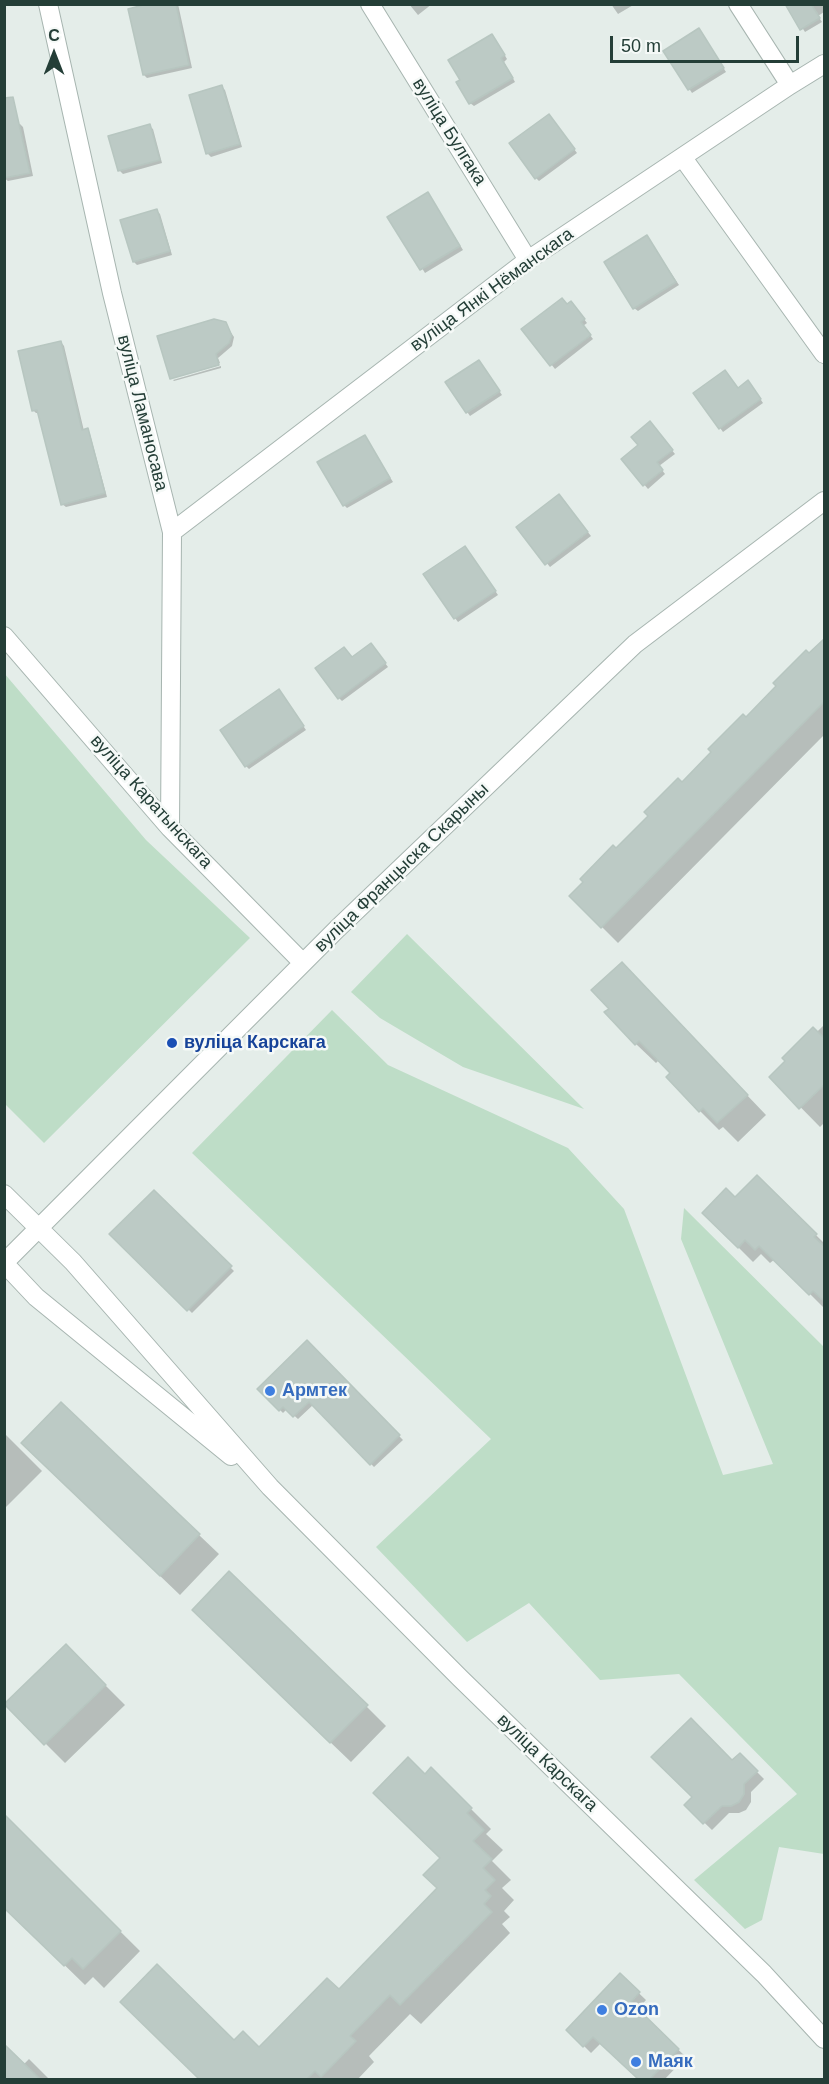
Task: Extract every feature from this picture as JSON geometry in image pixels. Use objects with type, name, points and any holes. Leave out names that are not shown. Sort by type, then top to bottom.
[{"type":"street","name":"вуліца Ламаносава","points":[[48,4],[112,293],[172,532],[170,828]]},
{"type":"street","name":"вуліца Булгака","points":[[370,4],[528,260]]},
{"type":"street","points":[[738,4],[790,85]]},
{"type":"street","name":"вуліца Янкі Нёманскага","points":[[172,532],[528,260],[825,64]]},
{"type":"street","points":[[683,158],[825,354]]},
{"type":"street","name":"вуліца Францыска Скарыны","points":[[4,1263],[303,963],[635,644],[825,501]]},
{"type":"street","name":"вуліца Каратынскага","points":[[4,636],[170,828],[303,963]]},
{"type":"street","name":"вуліца Карскага","points":[[4,1194],[73,1262],[270,1488],[460,1678],[764,1974],[825,2039]]},
{"type":"street","name":"вуліца Карскага","points":[[4,1263],[36,1297],[270,1488]]},
{"type":"green space","points":[[4,673],[146,840],[250,938],[44,1143],[5,1104]]},
{"type":"green space","points":[[407,934],[584,1109],[463,1067],[380,1018],[351,992]]},
{"type":"green space","points":[[332,1010],[388,1065],[568,1148],[624,1209],[723,1475],[773,1464],[681,1239],[684,1208],[824,1347],[824,1854],[779,1847],[762,1920],[745,1929],[694,1880],[797,1794],[679,1674],[600,1680],[529,1603],[467,1642],[376,1547],[491,1439],[192,1153]]},
{"type":"building","points":[[147,4],[176,4],[189,65],[143,75],[128,9]]},
{"type":"building","points":[[785,4],[811,4],[820,18],[800,30]]},
{"type":"building","points":[[699,28],[724,68],[688,90],[663,51]]},
{"type":"building","points":[[492,34],[505,55],[501,58],[513,78],[469,104],[456,82],[460,80],[448,60]]},
{"type":"building","points":[[222,85],[240,144],[206,154],[189,95]]},
{"type":"building","points":[[13,97],[30,173],[4,178],[4,98]]},
{"type":"building","points":[[549,114],[575,149],[535,179],[509,143]]},
{"type":"building","points":[[150,124],[160,160],[118,171],[108,136]]},
{"type":"building","points":[[428,192],[460,246],[420,270],[387,217]]},
{"type":"building","points":[[157,209],[170,251],[133,262],[120,220]]},
{"type":"building","points":[[647,235],[676,282],[633,309],[604,262]]},
{"type":"building","points":[[562,298],[567,304],[571,301],[585,319],[581,322],[591,335],[550,366],[521,329]]},
{"type":"building","points":[[214,319],[226,322],[232,336],[229,343],[216,354],[219,365],[170,379],[157,336]]},
{"type":"building","points":[[61,341],[82,430],[88,428],[105,493],[61,505],[37,410],[32,411],[18,351]]},
{"type":"building","points":[[479,360],[500,391],[466,413],[445,382]]},
{"type":"building","points":[[725,370],[738,388],[748,380],[761,399],[719,429],[693,393]]},
{"type":"building","points":[[650,421],[673,450],[657,462],[663,470],[643,486],[621,459],[638,445],[631,437]]},
{"type":"building","points":[[365,435],[390,478],[343,506],[317,462]]},
{"type":"building","points":[[559,494],[588,532],[545,565],[516,527]]},
{"type":"building","points":[[465,546],[496,591],[454,619],[423,574]]},
{"type":"building","points":[[825,638],[825,701],[601,928],[569,896],[583,882],[580,879],[613,845],[616,848],[648,816],[644,812],[678,778],[682,782],[711,752],[708,749],[743,714],[746,717],[776,686],[773,683],[806,650],[809,653]]},
{"type":"building","points":[[371,643],[386,663],[338,699],[315,668],[344,647],[352,657]]},
{"type":"building","points":[[279,689],[304,726],[245,767],[220,730]]},
{"type":"building","points":[[622,962],[748,1095],[717,1123],[703,1108],[699,1112],[666,1077],[670,1073],[639,1041],[635,1045],[604,1012],[609,1009],[591,990]]},
{"type":"building","points":[[813,1027],[825,1039],[825,1084],[799,1109],[769,1077],[785,1061],[782,1058]]},
{"type":"building","points":[[757,1175],[817,1234],[814,1237],[825,1247],[825,1302],[813,1291],[809,1295],[759,1246],[755,1250],[745,1240],[738,1248],[702,1213],[726,1188],[735,1197]]},
{"type":"building","points":[[154,1190],[232,1266],[187,1311],[109,1234]]},
{"type":"building","points":[[307,1340],[400,1435],[370,1465],[309,1402],[293,1417],[283,1407],[279,1411],[257,1389]]},
{"type":"building","points":[[61,1402],[200,1534],[160,1576],[21,1443]]},
{"type":"building","points":[[229,1571],[368,1705],[330,1743],[192,1610]]},
{"type":"building","points":[[66,1644],[106,1685],[44,1745],[4,1704]]},
{"type":"building","points":[[691,1718],[732,1760],[740,1753],[758,1771],[744,1784],[744,1794],[739,1802],[731,1806],[722,1806],[703,1824],[684,1805],[692,1797],[651,1757]]},
{"type":"building","points":[[408,1757],[425,1774],[431,1767],[472,1808],[467,1813],[484,1830],[473,1841],[492,1859],[483,1868],[495,1880],[485,1890],[491,1896],[484,1904],[492,1912],[400,2005],[390,1995],[350,2036],[356,2041],[321,2077],[315,2071],[307,2079],[199,2079],[120,2002],[157,1964],[234,2040],[243,2031],[259,2047],[327,1978],[339,1989],[437,1888],[423,1875],[440,1858],[373,1793]]},
{"type":"building","points":[[4,1814],[121,1931],[83,1969],[72,1958],[64,1966],[4,1908]]},
{"type":"building","points":[[620,1973],[640,1992],[631,2002],[679,2049],[650,2079],[638,2079],[593,2037],[583,2047],[566,2030]]},
{"type":"building","points":[[4,2044],[40,2079],[4,2079]]},
{"type":"place","name":"вуліца Карскага","points":[[172,1043]]},
{"type":"place","name":"Армтек","points":[[270,1391]]},
{"type":"place","name":"Ozon","points":[[602,2010]]},
{"type":"place","name":"Маяк","points":[[636,2062]]}]
